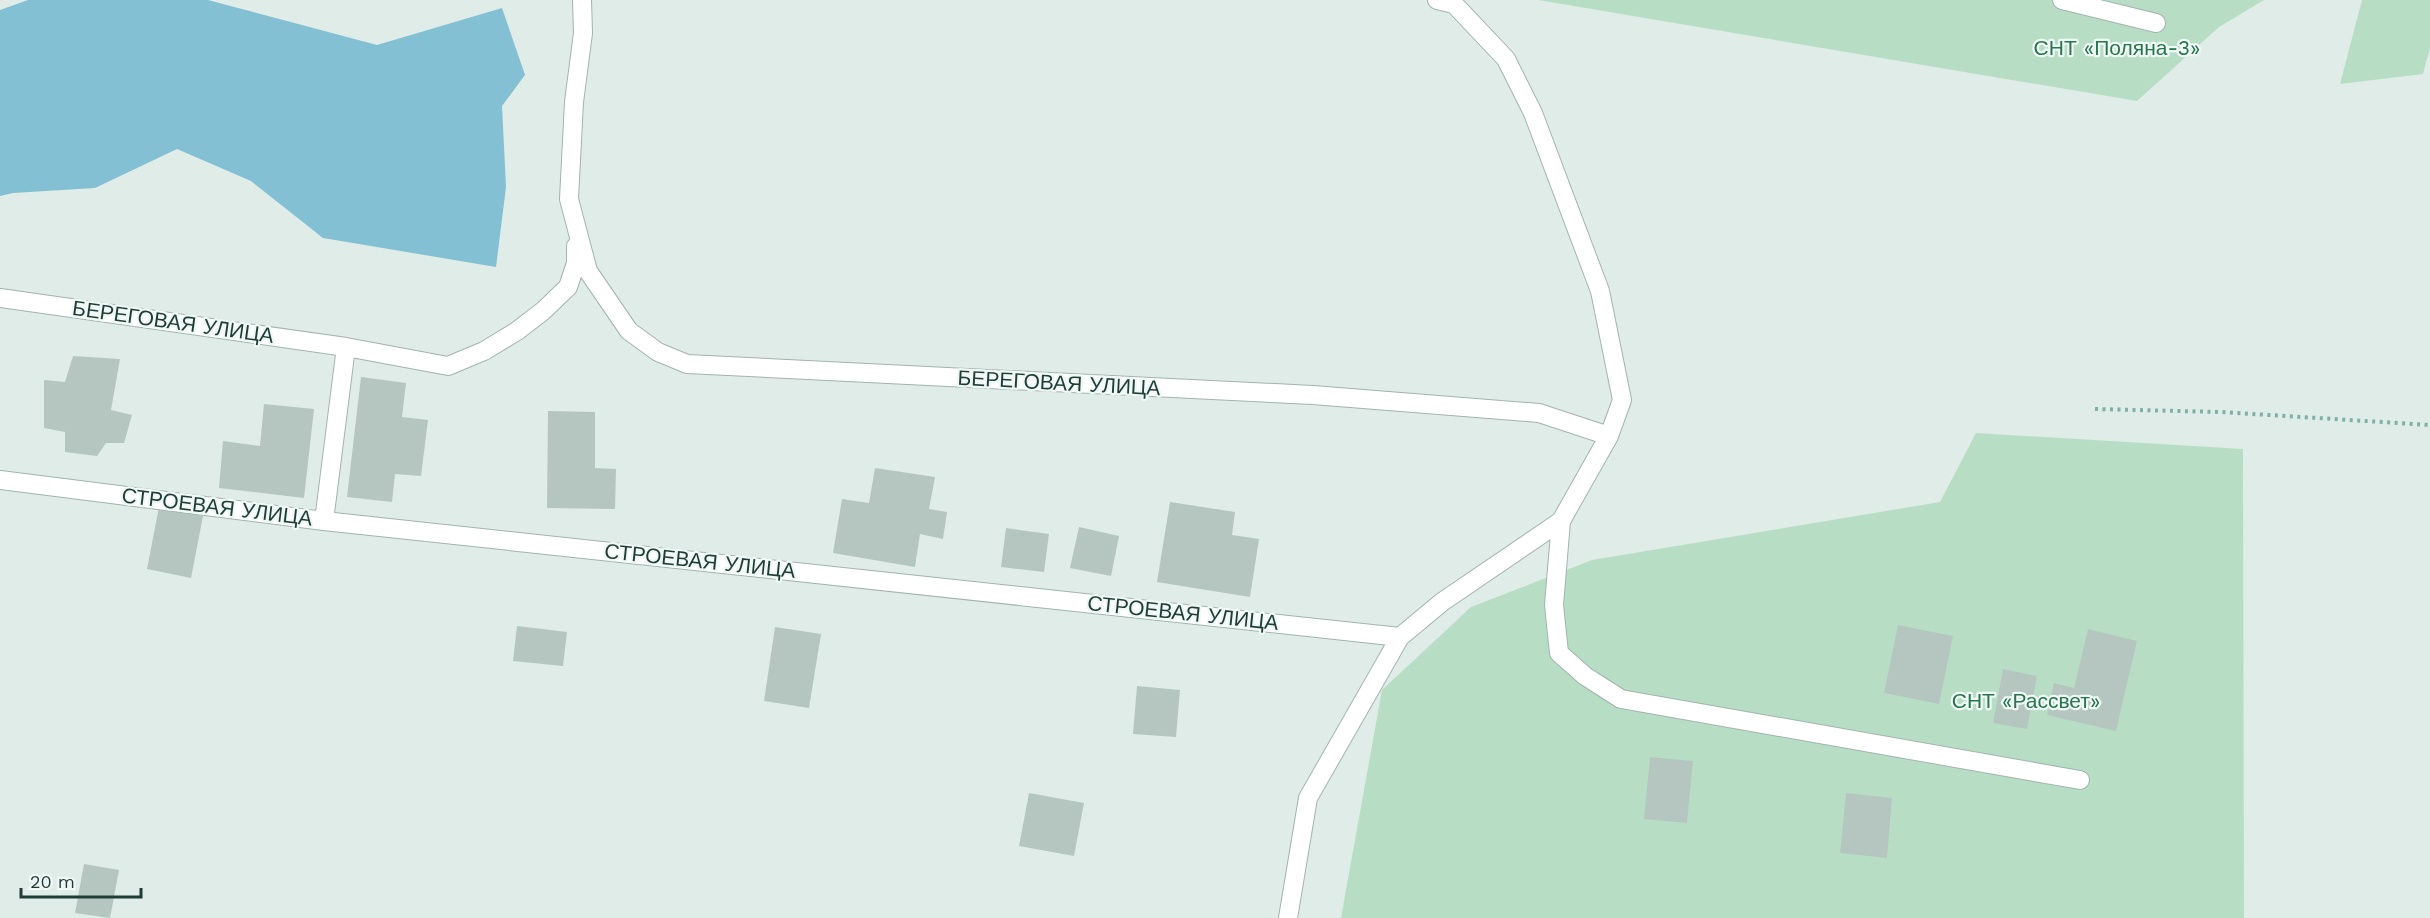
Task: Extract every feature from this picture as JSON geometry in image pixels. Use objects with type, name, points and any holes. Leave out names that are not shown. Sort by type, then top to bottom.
[{"type":"street","name":"БЕРЕГОВАЯ УЛИЦА","points":[[582,0],[583,33],[574,102],[569,199],[588,270],[630,331],[658,352],[687,364],[1313,395],[1539,413],[1609,436]]},
{"type":"street","points":[[1437,0],[1454,4],[1506,59],[1533,113],[1600,291],[1622,400],[1609,436],[1561,521],[1554,605],[1559,653],[1585,676],[1621,699],[2080,780]]},
{"type":"street","points":[[2062,0],[2156,23]]},
{"type":"street","name":"БЕРЕГОВАЯ УЛИЦА","points":[[0,298],[346,347],[448,366],[484,351],[517,331],[543,311],[568,287],[576,263],[576,229]]},
{"type":"street","points":[[324,521],[346,347]]},
{"type":"street","name":"СТРОЕВАЯ УЛИЦА","points":[[0,480],[324,521],[1400,637]]},
{"type":"street","points":[[1288,918],[1308,798],[1400,637],[1442,602],[1561,521]]},
{"type":"path","points":[[2095,409],[2221,411],[2430,425]]},
{"type":"green space","name":"СНТ «Поляна-3»","points":[[1538,0],[2264,0],[2219,27],[2137,101]]},
{"type":"green space","points":[[2362,0],[2430,0],[2430,48],[2423,74],[2340,84]]},
{"type":"green space","name":"СНТ «Рассвет»","points":[[1976,433],[2243,449],[2244,918],[1341,918],[1382,690],[1471,607],[1592,560],[1940,502]]},
{"type":"water","points":[[28,0],[208,0],[377,45],[502,8],[525,75],[502,106],[506,187],[496,267],[323,238],[251,181],[177,149],[95,188],[13,193],[0,196],[0,10]]},
{"type":"building","points":[[73,356],[120,359],[111,410],[132,415],[124,443],[106,443],[97,456],[65,452],[65,432],[44,428],[44,380],[65,382]]},
{"type":"building","points":[[361,377],[406,383],[402,417],[428,420],[421,476],[395,474],[392,502],[347,497]]},
{"type":"building","points":[[264,404],[314,409],[304,498],[219,488],[223,441],[260,446]]},
{"type":"building","points":[[548,411],[595,412],[595,468],[616,469],[615,509],[547,508]]},
{"type":"building","points":[[875,468],[935,477],[929,509],[947,512],[943,539],[920,534],[915,567],[833,553],[842,499],[869,503]]},
{"type":"building","points":[[1170,502],[1235,512],[1232,535],[1259,539],[1250,597],[1157,582]]},
{"type":"building","points":[[159,507],[203,516],[191,578],[147,569]]},
{"type":"building","points":[[1079,527],[1119,536],[1111,576],[1070,568]]},
{"type":"building","points":[[1006,528],[1049,534],[1044,572],[1001,567]]},
{"type":"building","points":[[1898,625],[1953,636],[1939,704],[1884,693]]},
{"type":"building","points":[[517,626],[567,632],[563,666],[513,661]]},
{"type":"building","points":[[775,627],[821,634],[809,708],[764,701]]},
{"type":"building","points":[[2088,629],[2137,641],[2116,731],[2047,715],[2054,683],[2074,688]]},
{"type":"building","points":[[2003,669],[2037,676],[2027,729],[1993,723]]},
{"type":"building","points":[[1137,686],[1180,690],[1176,737],[1133,734]]},
{"type":"building","points":[[1650,757],[1693,761],[1687,823],[1644,819]]},
{"type":"building","points":[[1029,793],[1084,803],[1074,856],[1019,846]]},
{"type":"building","points":[[1846,793],[1892,798],[1887,858],[1840,853]]},
{"type":"building","points":[[84,864],[119,870],[110,918],[75,913]]}]
